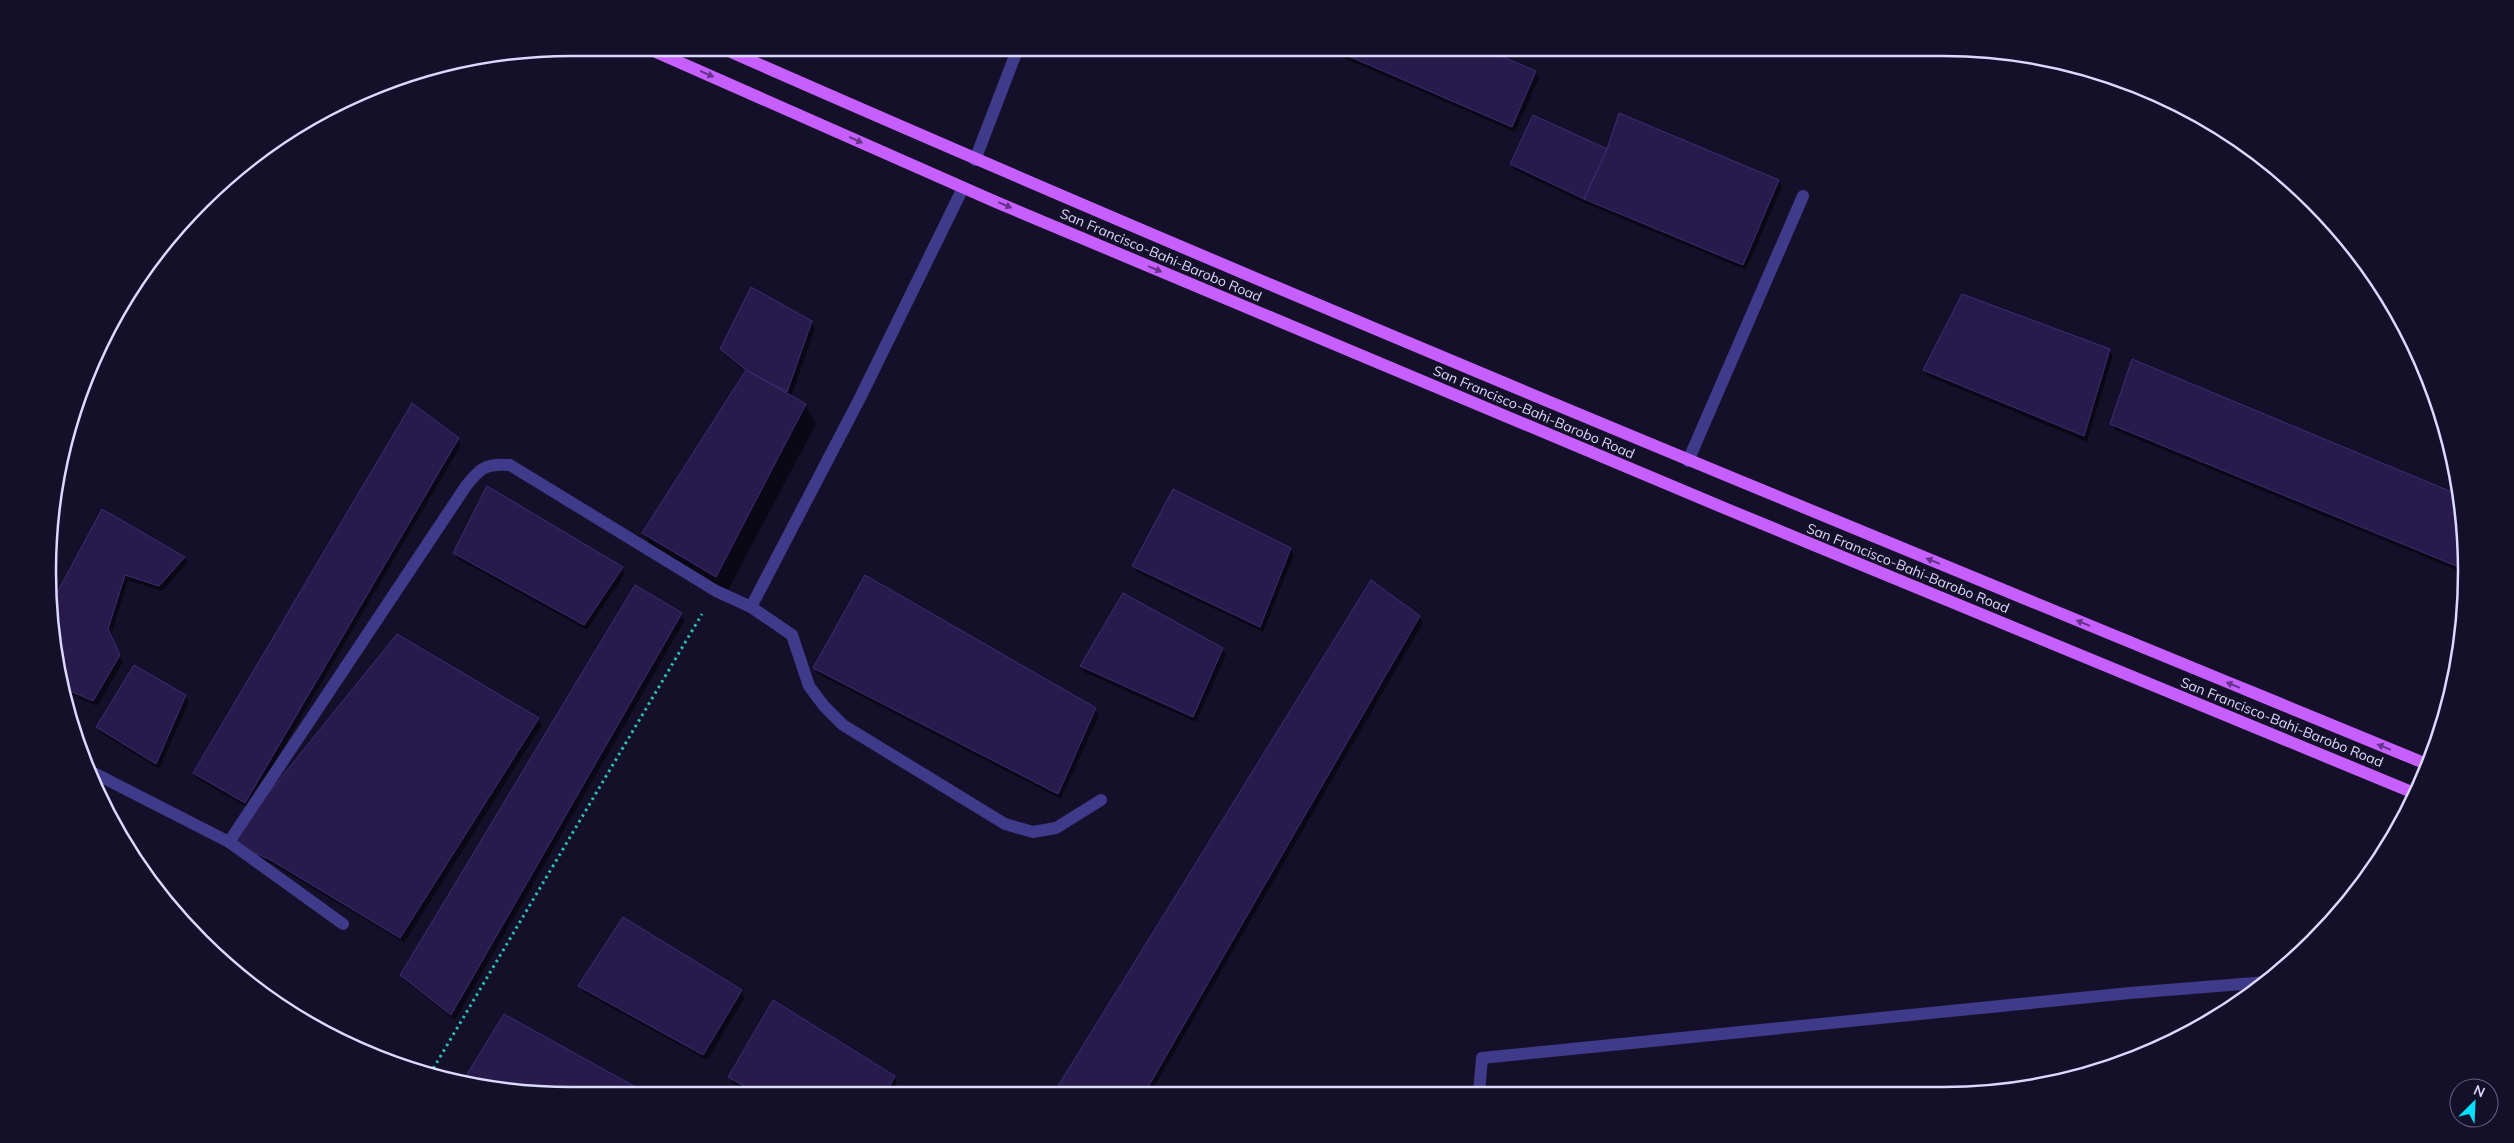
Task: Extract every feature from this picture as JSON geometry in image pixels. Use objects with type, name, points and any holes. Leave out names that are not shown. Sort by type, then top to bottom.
[{"type":"main road","name":"San Francisco-Bahi-Barobo Road","points":[[665,56],[963,188],[1685,492],[2409,791]]},
{"type":"main road","name":"San Francisco-Bahi-Barobo Road","points":[[740,56],[975,160],[1688,461],[2421,763]]},
{"type":"street","points":[[975,160],[1015,56]]},
{"type":"street","points":[[751,607],[860,398],[963,188]]},
{"type":"street","points":[[1688,461],[1803,196]]},
{"type":"street","points":[[229,842],[478,471],[493,464],[510,466],[716,591],[751,607],[792,635],[809,686],[824,706],[843,725],[1005,824],[1032,832],[1056,828],[1101,800]]},
{"type":"street","points":[[98,775],[229,842],[343,924]]},
{"type":"street","points":[[1480,1087],[1482,1058],[2130,993],[2252,983]]},
{"type":"path","points":[[434,1068],[716,591]]},
{"type":"building","points":[[1348,56],[1501,56],[1536,71],[1512,127]]},
{"type":"building","points":[[1619,113],[1779,180],[1743,265],[1584,199],[1607,149]]},
{"type":"building","points":[[1533,115],[1607,149],[1584,199],[1510,164]]},
{"type":"building","points":[[751,287],[812,321],[787,392],[746,370],[720,349]]},
{"type":"building","points":[[1962,294],[2110,349],[2084,436],[1923,370]]},
{"type":"building","points":[[2132,359],[2451,492],[2457,538],[2458,567],[2110,424]]},
{"type":"building","points":[[746,370],[806,404],[716,577],[642,533]]},
{"type":"building","points":[[412,403],[459,438],[245,803],[193,773]]},
{"type":"building","points":[[487,486],[623,567],[584,625],[453,553]]},
{"type":"building","points":[[1173,489],[1291,548],[1260,627],[1132,566]]},
{"type":"building","points":[[102,509],[185,557],[159,586],[125,575],[108,629],[120,655],[93,701],[71,691],[61,639],[57,593]]},
{"type":"building","points":[[865,575],[1096,708],[1058,794],[813,668]]},
{"type":"building","points":[[1371,580],[1420,616],[1148,1087],[1057,1087]]},
{"type":"building","points":[[635,585],[682,613],[451,1015],[400,975]]},
{"type":"building","points":[[1123,593],[1223,648],[1193,717],[1080,666]]},
{"type":"building","points":[[397,634],[539,718],[400,938],[269,859],[229,842]]},
{"type":"building","points":[[134,665],[186,695],[156,764],[96,727]]},
{"type":"building","points":[[623,917],[742,990],[703,1055],[578,986]]},
{"type":"building","points":[[773,1000],[895,1076],[889,1087],[746,1087],[728,1077]]},
{"type":"building","points":[[504,1014],[636,1087],[538,1086],[466,1076]]}]
